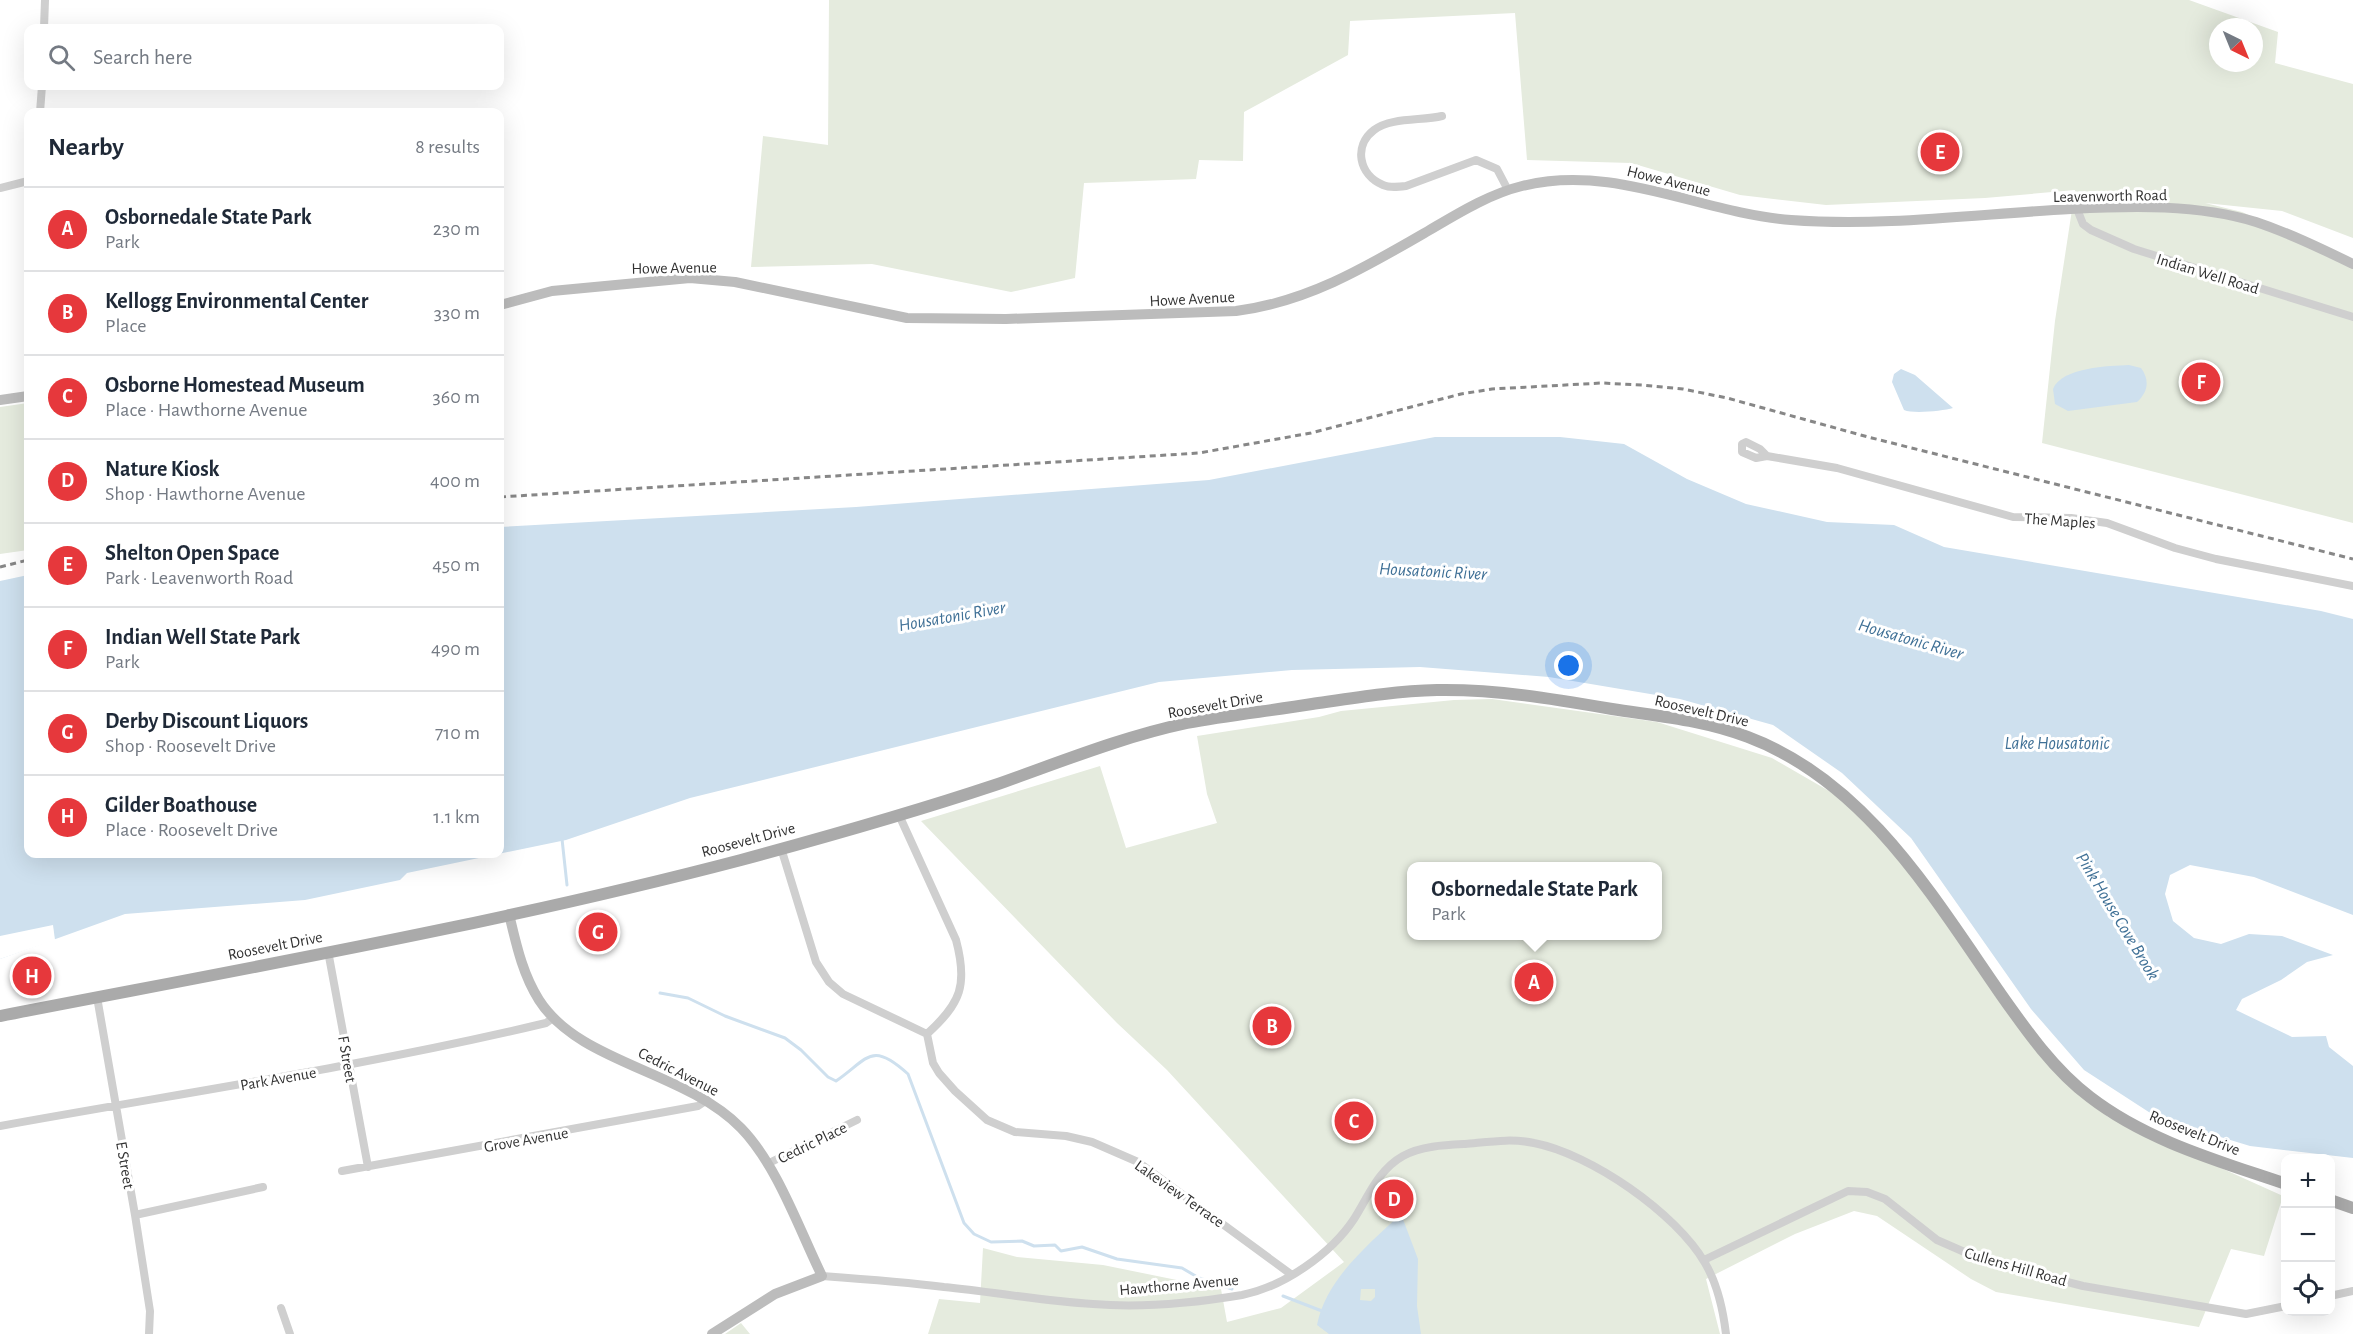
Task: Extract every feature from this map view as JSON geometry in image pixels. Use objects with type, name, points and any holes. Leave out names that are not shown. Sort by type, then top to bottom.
[{"type":"main road","name":"Howe Avenue","points":[[504,304],[552,291],[690,278],[735,282],[907,318],[1006,319],[1236,311],[1262,308],[1311,293],[1348,276],[1454,216],[1508,190],[1552,181],[1598,180],[1627,183],[1752,215],[1858,222]]},
{"type":"main road","name":"Leavenworth Road","points":[[1858,222],[2121,207],[2188,210],[2257,222],[2353,264]]},
{"type":"main road","points":[[0,400],[24,397]]},
{"type":"main road","name":"Roosevelt Drive","points":[[0,1016],[509,914],[781,848],[899,815],[1126,739],[1187,723],[1352,698],[1433,690],[1495,691],[1699,723],[1743,735],[1785,752],[1827,781],[1874,823],[1911,866],[2015,1014],[2050,1059],[2089,1097],[2130,1123],[2175,1145],[2281,1182]]},
{"type":"main road","name":"Cedric Avenue","points":[[509,914],[519,955],[532,987],[553,1018],[590,1045],[707,1100],[741,1128],[767,1164],[822,1276]]},
{"type":"main road","points":[[2335,1201],[2353,1208]]},
{"type":"main road","name":"Hawthorne Avenue","points":[[712,1334],[775,1294],[822,1276]]},
{"type":"street","points":[[44,24],[45,0]]},
{"type":"street","points":[[40,108],[42,90]]},
{"type":"street","points":[[1442,116],[1385,124],[1374,130],[1361,149],[1359,157],[1363,167],[1383,185],[1394,187],[1406,186],[1476,160],[1497,169],[1508,190]]},
{"type":"street","points":[[0,188],[24,182]]},
{"type":"street","name":"Indian Well Road","points":[[2077,209],[2083,224],[2091,230],[2134,249],[2353,316]]},
{"type":"street","name":"The Maples","points":[[1767,456],[1837,468],[2013,517],[2071,518],[2107,523],[2175,548],[2216,559],[2353,586]]},
{"type":"street","points":[[781,848],[816,962],[829,982],[843,994],[927,1034],[942,1020],[958,998],[961,988],[960,955],[956,940],[899,815]]},
{"type":"street","name":"F Street","points":[[328,951],[368,1167]]},
{"type":"street","name":"E Street","points":[[97,997],[150,1311],[149,1334]]},
{"type":"street","name":"Park Avenue","points":[[0,1126],[349,1066],[484,1038],[546,1023],[553,1018]]},
{"type":"street","name":"Lakeview Terrace","points":[[927,1034],[933,1063],[939,1072],[955,1092],[987,1120],[1015,1132],[1066,1136],[1092,1142],[1138,1162],[1292,1275]]},
{"type":"street","name":"Grove Avenue","points":[[342,1171],[687,1109],[707,1100]]},
{"type":"street","name":"Cedric Place","points":[[767,1164],[857,1120]]},
{"type":"street","name":"Hawthorne Avenue","points":[[822,1276],[916,1283],[1094,1304],[1141,1305],[1243,1294],[1269,1287],[1292,1275],[1342,1235],[1377,1180],[1402,1156],[1443,1145],[1500,1141],[1536,1143],[1583,1162],[1631,1187],[1664,1215],[1704,1260],[1714,1279],[1723,1309],[1726,1334]]},
{"type":"street","points":[[135,1215],[263,1188]]},
{"type":"street","name":"Cullens Hill Road","points":[[1704,1260],[1848,1191],[1867,1192],[1885,1199],[1937,1240],[1985,1261],[2083,1286],[2246,1314],[2281,1307]]},
{"type":"street","points":[[2335,1295],[2353,1290]]},
{"type":"street","points":[[281,1308],[290,1334]]},
{"type":"shaded area","points":[[829,0],[2189,0],[2239,18],[2209,18],[2209,72],[2263,72],[2263,27],[2278,32],[2275,63],[2353,84],[2353,238],[2282,211],[2205,203],[2242,212],[2353,262],[2353,523],[2042,443],[2055,321],[2075,190],[1985,198],[1826,205],[1740,195],[1631,163],[1527,160],[1515,13],[1350,21],[1348,55],[1244,112],[1243,161],[1199,160],[1196,179],[1084,183],[1075,278],[1011,292],[872,264],[751,267],[763,136],[828,145]]},
{"type":"shaded area","points":[[24,404],[24,551],[0,554],[0,407]]},
{"type":"shaded area","points":[[1492,699],[1657,722],[1772,758],[1836,795],[1878,833],[2079,1093],[2108,1117],[2281,1195],[2281,1202],[2264,1256],[2231,1249],[2199,1327],[1996,1292],[1971,1279],[1877,1216],[1854,1211],[1795,1234],[1706,1279],[1720,1334],[928,1334],[939,1299],[980,1303],[983,1248],[1017,1257],[1103,1265],[1221,1289],[1227,1322],[1281,1308],[1344,1262],[1167,1070],[1117,1023],[921,821],[1100,766],[1126,848],[1217,823],[1207,794],[1197,736],[1319,717],[1341,711],[1454,700]]},
{"type":"shaded area","points":[[741,1323],[750,1334],[725,1334]]},
{"type":"water","points":[[2129,365],[2141,368],[2147,381],[2144,394],[2137,402],[2068,411],[2055,404],[2053,389],[2066,376],[2087,369]]},
{"type":"water","points":[[1901,369],[1915,375],[1953,408],[1928,412],[1904,410],[1892,382],[1894,374]]},
{"type":"water","name":"Lake Housatonic","points":[[1435,437],[1560,437],[1624,444],[1687,479],[1746,504],[1827,522],[1894,525],[1944,547],[2321,611],[2353,619],[2353,915],[2254,877],[2190,865],[2170,875],[2165,894],[2173,921],[2194,938],[2221,944],[2249,934],[2282,936],[2333,955],[2307,962],[2281,980],[2242,999],[2236,1010],[2292,1037],[2326,1036],[2329,1047],[2353,1066],[2353,1158],[2335,1156],[2335,1154],[2250,1146],[2158,1118],[2084,1070],[2031,1009],[1911,838],[1842,773],[1773,725],[1680,699],[1549,677],[1420,667],[1292,670],[1159,682],[690,798],[566,840],[504,853],[504,527],[856,507],[1209,480]]},
{"type":"water","points":[[24,576],[24,858],[480,858],[407,873],[400,880],[305,900],[125,914],[0,959],[0,581]]},
{"type":"water","points":[[1401,1214],[1418,1259],[1417,1306],[1421,1334],[1329,1334],[1317,1325],[1329,1293],[1350,1264]],"holes":[[[1361,1289],[1375,1289],[1375,1297],[1371,1301],[1360,1300]]]},
{"type":"pier","points":[[53,925],[55,940],[0,959],[0,936]]},
{"type":"waterway","points":[[562,839],[567,885]]},
{"type":"waterway","points":[[660,993],[688,998],[725,1016],[785,1038],[801,1050],[828,1077],[836,1081],[870,1056],[877,1055],[896,1064],[908,1074],[964,1223],[974,1234],[991,1242],[1022,1241],[1034,1246],[1055,1245],[1061,1251],[1082,1247],[1117,1259],[1182,1268],[1199,1278],[1232,1289]]},
{"type":"waterway","points":[[1283,1296],[1322,1311]]},
{"type":"railway","points":[[504,497],[1199,453],[1311,433],[1461,394],[1492,389],[1602,383],[1683,389],[1727,398],[1868,437],[2353,559]]},
{"type":"railway","points":[[0,567],[24,561]]},
{"type":"place","name":"Shelton Open Space","points":[[1940,152]]},
{"type":"place","name":"Indian Well State Park","points":[[2201,382]]},
{"type":"place","name":"Derby Discount Liquors","points":[[598,932]]},
{"type":"place","name":"Gilder Boathouse","points":[[32,976]]},
{"type":"place","name":"Osbornedale State Park","points":[[1534,982]]},
{"type":"place","name":"Kellogg Environmental Center","points":[[1272,1026]]},
{"type":"place","name":"Osborne Homestead Museum","points":[[1354,1121]]},
{"type":"place","name":"Nature Kiosk","points":[[1394,1199]]},
{"type":"water label","name":"Housatonic River","points":[[1433,571]]},
{"type":"water label","name":"Housatonic River","points":[[952,616]]},
{"type":"water label","name":"Housatonic River","points":[[1911,639]]},
{"type":"water label","name":"Pink House Cove Brook","points":[[2118,916]]}]
